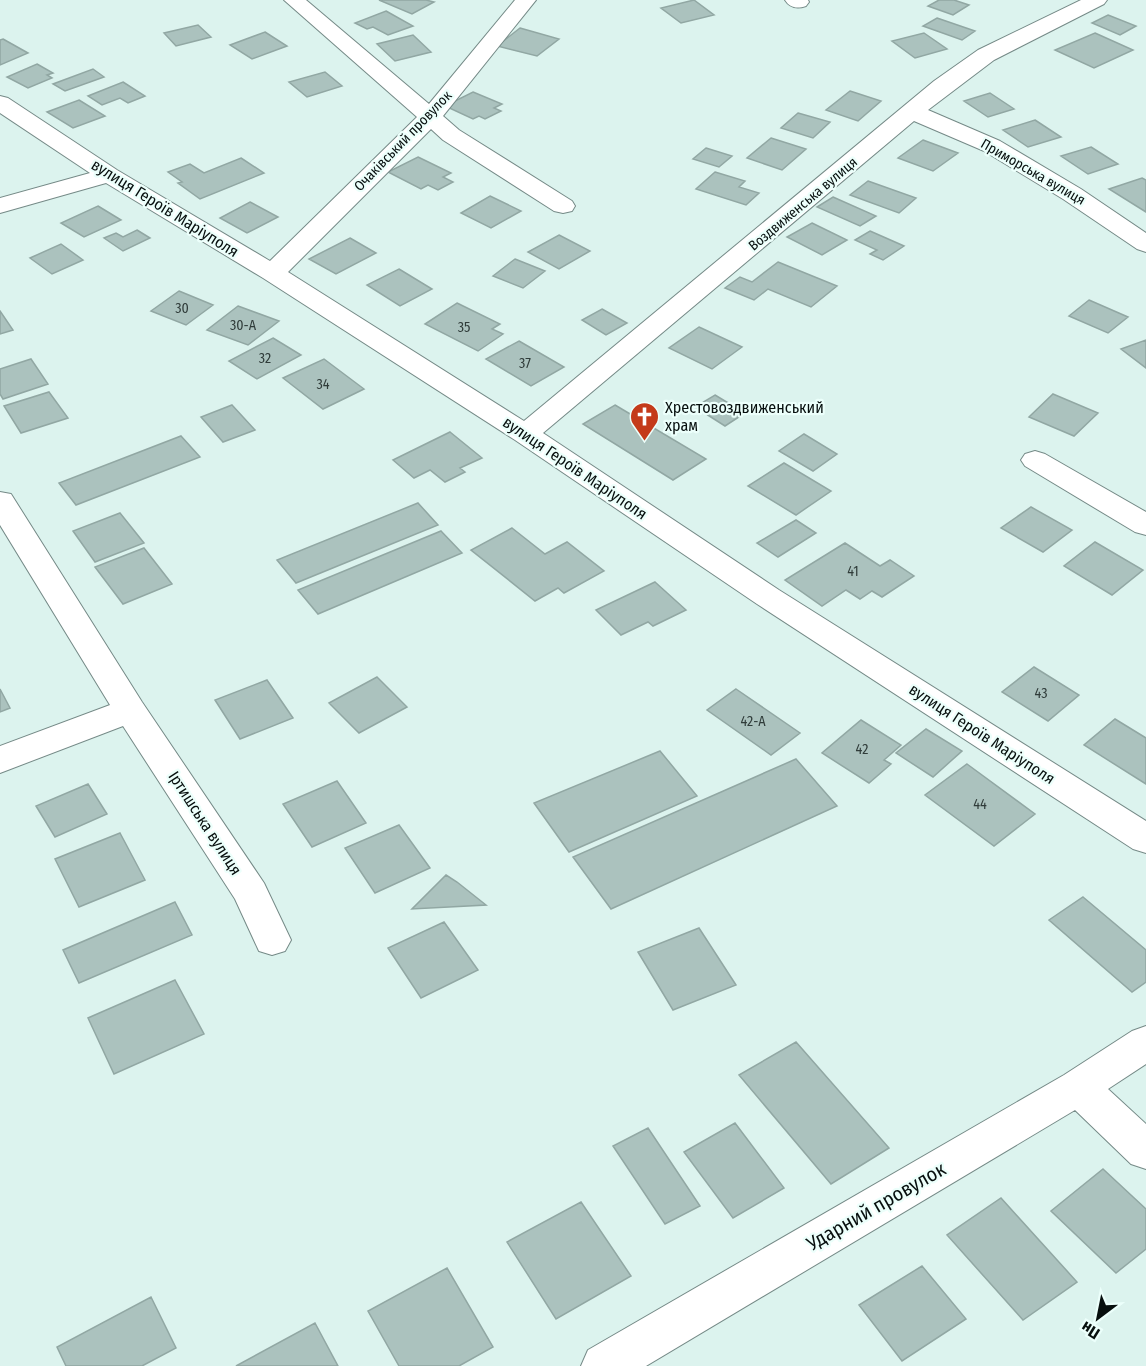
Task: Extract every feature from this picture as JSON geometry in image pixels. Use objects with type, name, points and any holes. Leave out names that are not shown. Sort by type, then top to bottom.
[{"type":"street","points":[[294,0],[429,118],[477,152],[563,206]]},
{"type":"street","name":"Очаківський провулок","points":[[272,273],[429,118],[526,0]]},
{"type":"street","name":"Воздвиженська вулиця","points":[[525,434],[942,86],[986,56],[1097,0]]},
{"type":"street","name":"вулиця Героїв Маріуполя","points":[[0,104],[525,434],[768,597],[1146,839]]},
{"type":"street","name":"Приморська вулиця","points":[[914,111],[992,146],[1072,194],[1146,244]]},
{"type":"street","points":[[0,206],[110,175]]},
{"type":"street","points":[[1035,460],[1146,525]]},
{"type":"street","name":"Іртишська вулиця","points":[[0,501],[130,710],[251,893],[273,940]]},
{"type":"street","points":[[0,760],[130,710]]},
{"type":"street","name":"Ударний провулок","points":[[604,1366],[1078,1087],[1146,1043]]},
{"type":"street","points":[[1078,1087],[1146,1150]]},
{"type":"building","points":[[379,0],[426,0],[434,2],[412,14]]},
{"type":"building","points":[[694,0],[714,15],[681,23],[661,8]]},
{"type":"building","points":[[939,0],[954,0],[969,5],[953,15],[928,6]]},
{"type":"building","points":[[386,11],[413,26],[388,35],[373,27],[367,29],[355,23]]},
{"type":"building","points":[[1108,15],[1136,26],[1120,35],[1092,23]]},
{"type":"building","points":[[937,18],[975,31],[962,40],[923,26]]},
{"type":"building","points":[[198,25],[211,37],[176,46],[164,33]]},
{"type":"building","points":[[520,28],[559,39],[537,56],[497,46]]},
{"type":"building","points":[[265,32],[287,46],[252,59],[230,45]]},
{"type":"building","points":[[924,33],[947,49],[915,58],[892,41]]},
{"type":"building","points":[[1095,33],[1133,50],[1094,68],[1055,50]]},
{"type":"building","points":[[413,35],[431,52],[395,61],[377,44]]},
{"type":"building","points":[[3,39],[28,53],[0,65],[0,40]]},
{"type":"building","points":[[37,64],[53,73],[47,75],[52,78],[28,88],[7,77]]},
{"type":"building","points":[[93,69],[104,77],[65,91],[53,84]]},
{"type":"building","points":[[325,72],[342,86],[307,97],[289,82]]},
{"type":"building","points":[[123,82],[145,96],[128,103],[120,98],[102,105],[88,96]]},
{"type":"building","points":[[850,91],[881,101],[858,121],[826,110]]},
{"type":"building","points":[[473,92],[502,104],[494,108],[501,111],[485,119],[479,116],[473,119],[445,106]]},
{"type":"building","points":[[990,93],[1014,109],[988,117],[964,101]]},
{"type":"building","points":[[79,100],[105,116],[73,128],[47,112]]},
{"type":"building","points":[[798,113],[830,122],[813,138],[781,128]]},
{"type":"building","points":[[1035,120],[1061,137],[1028,147],[1003,130]]},
{"type":"building","points":[[771,138],[806,149],[782,170],[747,158]]},
{"type":"building","points":[[923,140],[958,153],[933,171],[898,158]]},
{"type":"building","points":[[1091,147],[1118,164],[1088,174],[1061,156]]},
{"type":"building","points":[[706,148],[732,156],[719,167],[693,159]]},
{"type":"building","points":[[418,157],[451,173],[443,177],[453,182],[438,190],[428,185],[421,189],[388,172]]},
{"type":"building","points":[[241,158],[264,173],[200,199],[178,183],[182,182],[168,172],[190,164],[204,173]]},
{"type":"building","points":[[715,172],[745,181],[739,187],[759,193],[746,205],[696,189]]},
{"type":"building","points":[[1142,178],[1146,180],[1146,212],[1109,189]]},
{"type":"building","points":[[868,181],[916,198],[899,213],[850,195]]},
{"type":"building","points":[[490,196],[521,211],[491,228],[461,213]]},
{"type":"building","points":[[833,197],[876,216],[860,226],[817,207]]},
{"type":"building","points":[[250,202],[278,217],[247,233],[220,218]]},
{"type":"building","points":[[98,206],[121,220],[84,237],[61,223]]},
{"type":"building","points":[[812,223],[847,240],[822,255],[787,237]]},
{"type":"building","points":[[137,230],[150,238],[123,251],[104,238],[116,233],[123,237]]},
{"type":"building","points":[[870,231],[904,246],[883,260],[870,254],[877,250],[855,240]]},
{"type":"building","points":[[559,235],[590,251],[559,269],[528,252]]},
{"type":"building","points":[[350,238],[376,253],[336,274],[309,259]]},
{"type":"building","points":[[61,244],[83,260],[52,274],[30,258]]},
{"type":"building","points":[[515,259],[545,271],[523,288],[493,276]]},
{"type":"building","points":[[778,262],[837,286],[811,307],[768,289],[754,300],[725,288],[740,277],[752,282]]},
{"type":"building","points":[[399,269],[432,289],[400,306],[367,285]]},
{"type":"building","points":[[179,291],[213,305],[186,325],[151,311]]},
{"type":"building","points":[[1089,300],[1128,317],[1108,333],[1069,316]]},
{"type":"building","points":[[457,303],[500,324],[492,329],[503,334],[478,351],[425,324]]},
{"type":"building","points":[[238,306],[279,321],[248,345],[207,330]]},
{"type":"building","points":[[602,309],[627,323],[606,335],[582,320]]},
{"type":"building","points":[[0,311],[13,330],[0,334]]},
{"type":"building","points":[[699,327],[742,347],[712,369],[669,348]]},
{"type":"building","points":[[273,338],[301,355],[257,379],[229,361]]},
{"type":"building","points":[[1146,340],[1146,368],[1121,349]]},
{"type":"building","points":[[519,341],[564,367],[531,386],[486,359]]},
{"type":"building","points":[[31,359],[48,384],[3,399],[0,394],[0,369]]},
{"type":"building","points":[[324,359],[364,389],[323,409],[283,378]]},
{"type":"building","points":[[49,392],[68,418],[21,433],[4,406]]},
{"type":"building","points":[[1053,394],[1098,413],[1074,436],[1029,417]]},
{"type":"building","points":[[715,395],[745,413],[725,426],[695,407]]},
{"type":"building","points":[[232,405],[255,430],[223,442],[201,417]]},
{"type":"building","name":"Хрестовоздвиженський храм","points":[[615,405],[706,459],[673,480],[583,424]]},
{"type":"building","points":[[450,432],[482,458],[460,468],[465,472],[445,482],[430,470],[414,478],[393,460]]},
{"type":"building","points":[[804,434],[837,454],[813,471],[779,451]]},
{"type":"building","points":[[181,436],[200,457],[76,505],[59,483]]},
{"type":"building","points":[[784,463],[831,491],[796,515],[748,486]]},
{"type":"building","points":[[418,503],[438,525],[296,583],[277,560]]},
{"type":"building","points":[[1031,507],[1072,530],[1043,552],[1001,528]]},
{"type":"building","points":[[120,513],[144,543],[95,562],[73,531]]},
{"type":"building","points":[[796,520],[816,533],[778,557],[757,543]]},
{"type":"building","points":[[512,528],[545,554],[567,542],[604,571],[564,593],[558,588],[535,601],[471,550]]},
{"type":"building","points":[[441,531],[462,553],[318,614],[298,590]]},
{"type":"building","points":[[1095,542],[1143,570],[1112,595],[1064,566]]},
{"type":"building","points":[[845,543],[880,566],[890,560],[914,576],[882,597],[872,591],[860,599],[846,590],[822,606],[785,580]]},
{"type":"building","points":[[144,548],[172,584],[123,604],[95,567]]},
{"type":"building","points":[[655,582],[686,610],[653,626],[648,622],[621,635],[596,610]]},
{"type":"building","points":[[1034,667],[1079,695],[1048,721],[1002,692]]},
{"type":"building","points":[[377,677],[407,707],[359,733],[329,703]]},
{"type":"building","points":[[267,680],[293,718],[240,739],[215,700]]},
{"type":"building","points":[[0,689],[10,708],[0,712]]},
{"type":"building","points":[[736,689],[800,733],[771,755],[707,710]]},
{"type":"building","points":[[1115,719],[1146,738],[1146,784],[1084,745]]},
{"type":"building","points":[[861,720],[901,745],[884,760],[891,764],[869,783],[822,753]]},
{"type":"building","points":[[926,729],[962,751],[933,777],[896,753]]},
{"type":"building","points":[[660,751],[697,796],[569,852],[534,803]]},
{"type":"building","points":[[796,759],[837,806],[611,909],[573,857]]},
{"type":"building","points":[[967,764],[1035,814],[994,846],[925,795]]},
{"type":"building","points":[[337,781],[366,823],[312,847],[283,804]]},
{"type":"building","points":[[88,784],[107,814],[55,837],[36,806]]},
{"type":"building","points":[[399,825],[430,868],[375,893],[345,848]]},
{"type":"building","points":[[120,833],[145,880],[79,907],[55,859]]},
{"type":"building","points":[[446,875],[457,882],[486,905],[412,909]]},
{"type":"building","points":[[1083,897],[1146,950],[1146,982],[1132,992],[1049,920]]},
{"type":"building","points":[[175,902],[192,935],[79,983],[63,950]]},
{"type":"building","points":[[444,922],[478,970],[421,998],[388,948]]},
{"type":"building","points":[[699,928],[736,985],[673,1010],[638,952]]},
{"type":"building","points":[[175,980],[204,1034],[114,1074],[88,1018]]},
{"type":"building","points":[[796,1042],[889,1148],[831,1184],[739,1075]]},
{"type":"building","points":[[735,1123],[784,1188],[733,1218],[684,1152]]},
{"type":"building","points":[[648,1128],[700,1206],[665,1224],[613,1146]]},
{"type":"building","points":[[1103,1169],[1146,1209],[1146,1249],[1116,1273],[1051,1211]]},
{"type":"building","points":[[1001,1198],[1077,1282],[1023,1320],[947,1235]]},
{"type":"building","points":[[581,1202],[631,1276],[556,1319],[507,1242]]},
{"type":"building","points":[[922,1266],[966,1319],[902,1361],[859,1305]]},
{"type":"building","points":[[447,1268],[493,1347],[459,1366],[399,1366],[368,1311]]},
{"type":"building","points":[[151,1297],[176,1348],[142,1366],[66,1366],[57,1347]]},
{"type":"building","points":[[315,1323],[338,1366],[236,1366]]},
{"type":"place","name":"Хрестовоздвиженський храм","points":[[644,442]]}]
